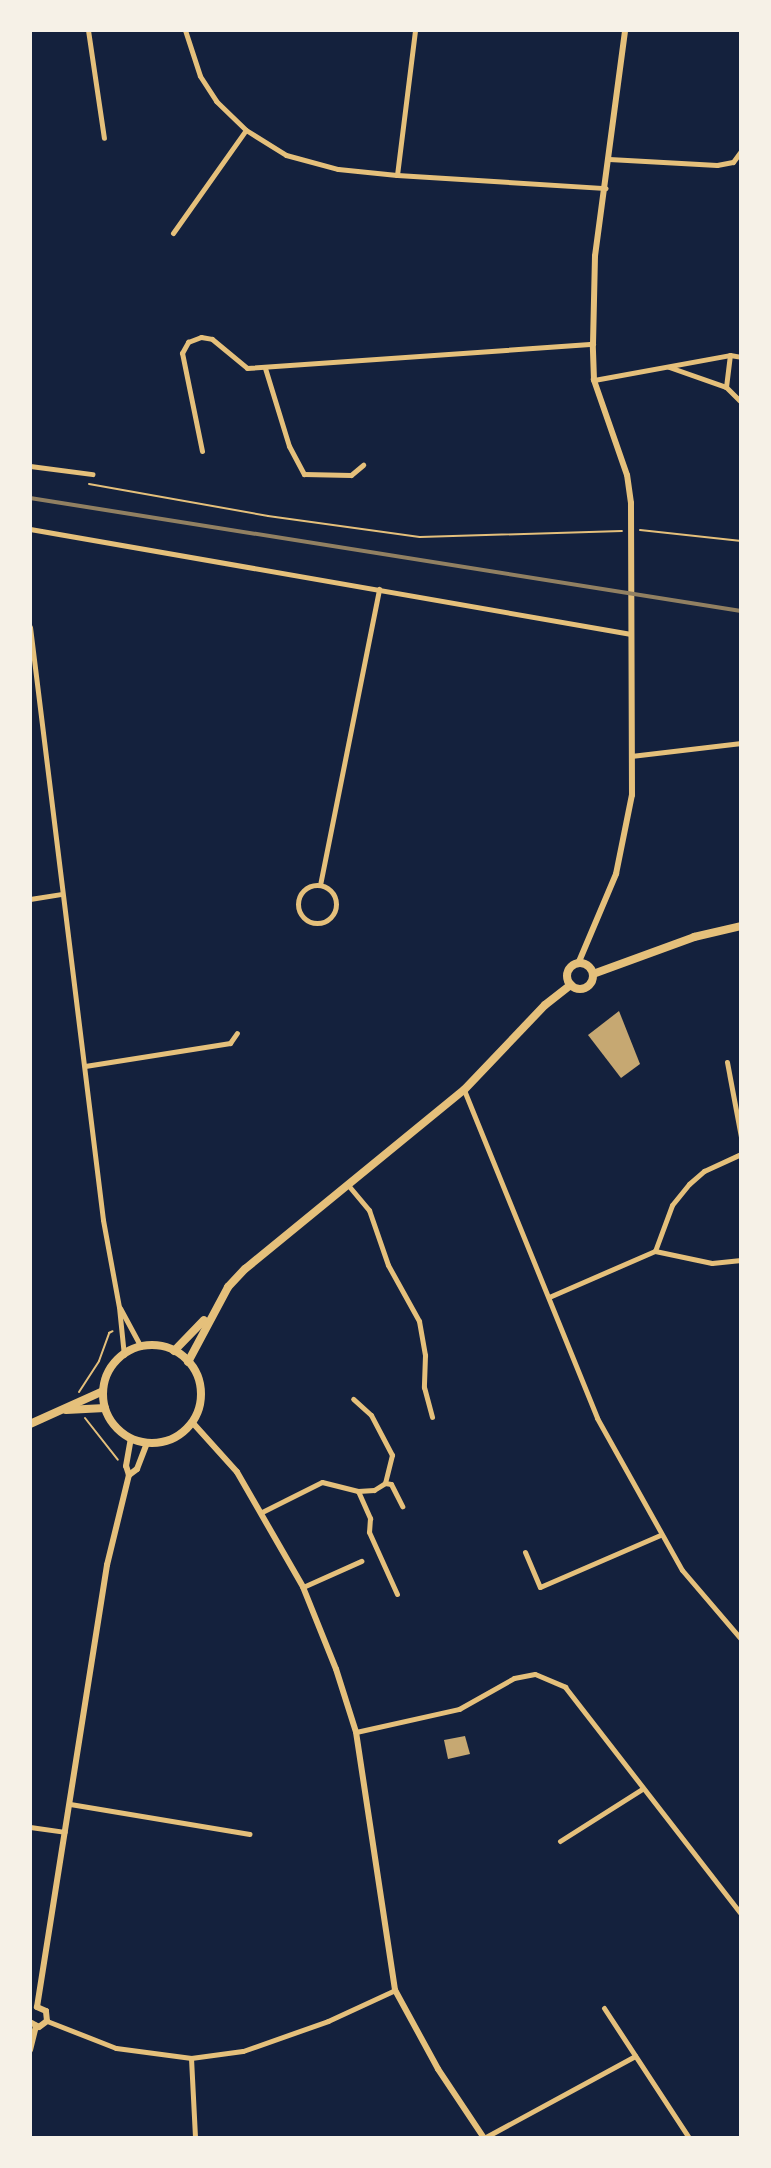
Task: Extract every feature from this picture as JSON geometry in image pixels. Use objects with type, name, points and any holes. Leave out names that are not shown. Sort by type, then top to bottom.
[{"type":"main road","points":[[593,974],[694,937],[741,926]]},
{"type":"main road","points":[[571,985],[568,973],[578,964],[587,965],[593,974]]},
{"type":"main road","points":[[571,985],[584,988],[590,984],[593,974]]},
{"type":"main road","points":[[188,1362],[212,1312],[228,1287],[245,1269],[464,1090],[545,1005],[571,985]]},
{"type":"main road","points":[[174,1351],[212,1312]]},
{"type":"main road","points":[[141,1347],[174,1351],[188,1362],[199,1382],[201,1395],[192,1422],[175,1437],[147,1443],[131,1439],[114,1425],[105,1408],[103,1391],[110,1369],[124,1355],[141,1347]]},
{"type":"main road","points":[[66,1410],[74,1402],[103,1391]]},
{"type":"main road","points":[[30,1424],[66,1410],[105,1408]]},
{"type":"street","points":[[88,30],[104,138]]},
{"type":"street","points":[[185,30],[200,76],[216,101],[246,130],[286,155],[311,163],[398,175],[606,188]]},
{"type":"street","points":[[398,175],[415,30]]},
{"type":"street","points":[[578,964],[616,874],[626,841],[632,795],[631,609],[634,564],[627,475],[605,419],[594,380],[593,344],[595,256],[606,188],[625,30]]},
{"type":"street","points":[[173,233],[246,130]]},
{"type":"street","points":[[609,159],[717,165],[733,162],[741,151]]},
{"type":"street","points":[[202,451],[182,353],[188,342],[212,339],[247,368],[593,344]]},
{"type":"street","points":[[594,380],[730,355],[741,357]]},
{"type":"street","points":[[726,387],[730,355]]},
{"type":"street","points":[[666,366],[726,387],[741,402]]},
{"type":"street","points":[[265,368],[289,446],[304,474],[351,475],[363,465]]},
{"type":"street","points":[[30,466],[92,474]]},
{"type":"street","points":[[30,529],[631,634]]},
{"type":"street","points":[[321,885],[379,589]]},
{"type":"street","points":[[30,627],[61,894],[85,1066],[103,1220],[119,1307],[124,1355]]},
{"type":"street","points":[[631,756],[741,743]]},
{"type":"street","points":[[321,885],[335,896],[336,909],[328,919],[310,922],[301,914],[298,902],[303,891],[321,885]]},
{"type":"street","points":[[30,899],[61,894]]},
{"type":"street","points":[[85,1066],[230,1043],[237,1033]]},
{"type":"street","points":[[727,1062],[741,1137]]},
{"type":"street","points":[[464,1090],[597,1418],[660,1535],[705,1600],[741,1639]]},
{"type":"street","points":[[655,1251],[672,1205],[689,1184],[704,1171],[741,1154]]},
{"type":"street","points":[[348,1185],[369,1210],[388,1265],[421,1328],[425,1355],[424,1387],[432,1417]]},
{"type":"street","points":[[549,1297],[655,1251],[712,1263],[741,1260]]},
{"type":"street","points":[[119,1307],[141,1347]]},
{"type":"street","points":[[353,1400],[371,1415],[392,1455],[385,1483]]},
{"type":"street","points":[[192,1422],[237,1472],[262,1512],[303,1587],[339,1675],[356,1732],[395,1990],[438,2069],[484,2138],[635,2056]]},
{"type":"street","points":[[30,2012],[38,2007],[107,1565],[129,1475],[126,1466],[131,1439]]},
{"type":"street","points":[[129,1475],[136,1469],[147,1443]]},
{"type":"street","points":[[262,1512],[322,1482],[358,1491],[374,1490],[385,1483],[391,1484],[402,1506]]},
{"type":"street","points":[[358,1491],[370,1518],[372,1539],[398,1594]]},
{"type":"street","points":[[525,1552],[540,1587],[660,1535]]},
{"type":"street","points":[[303,1587],[361,1561]]},
{"type":"street","points":[[356,1732],[459,1709],[514,1678],[535,1674],[565,1687],[741,1914]]},
{"type":"street","points":[[560,1841],[642,1789]]},
{"type":"street","points":[[70,1804],[250,1834]]},
{"type":"street","points":[[30,1827],[65,1832]]},
{"type":"street","points":[[30,2050],[35,2025],[47,2021],[116,2048],[191,2058],[243,2051],[328,2021],[395,1990]]},
{"type":"street","points":[[38,2007],[46,2012],[47,2021]]},
{"type":"street","points":[[604,2008],[689,2138]]},
{"type":"street","points":[[191,2058],[195,2138]]},
{"type":"path","points":[[79,482],[268,516],[420,537],[627,531]]},
{"type":"path","points":[[638,530],[741,541]]},
{"type":"path","points":[[80,1397],[79,1388],[99,1361],[109,1333],[117,1330]]},
{"type":"path","points":[[84,1415],[115,1459],[124,1461]]},
{"type":"building","points":[[619,1011],[640,1064],[621,1078],[588,1035]]},
{"type":"building","points":[[465,1736],[470,1754],[448,1759],[444,1740]]},
{"type":"railway","points":[[30,498],[741,611]]}]
